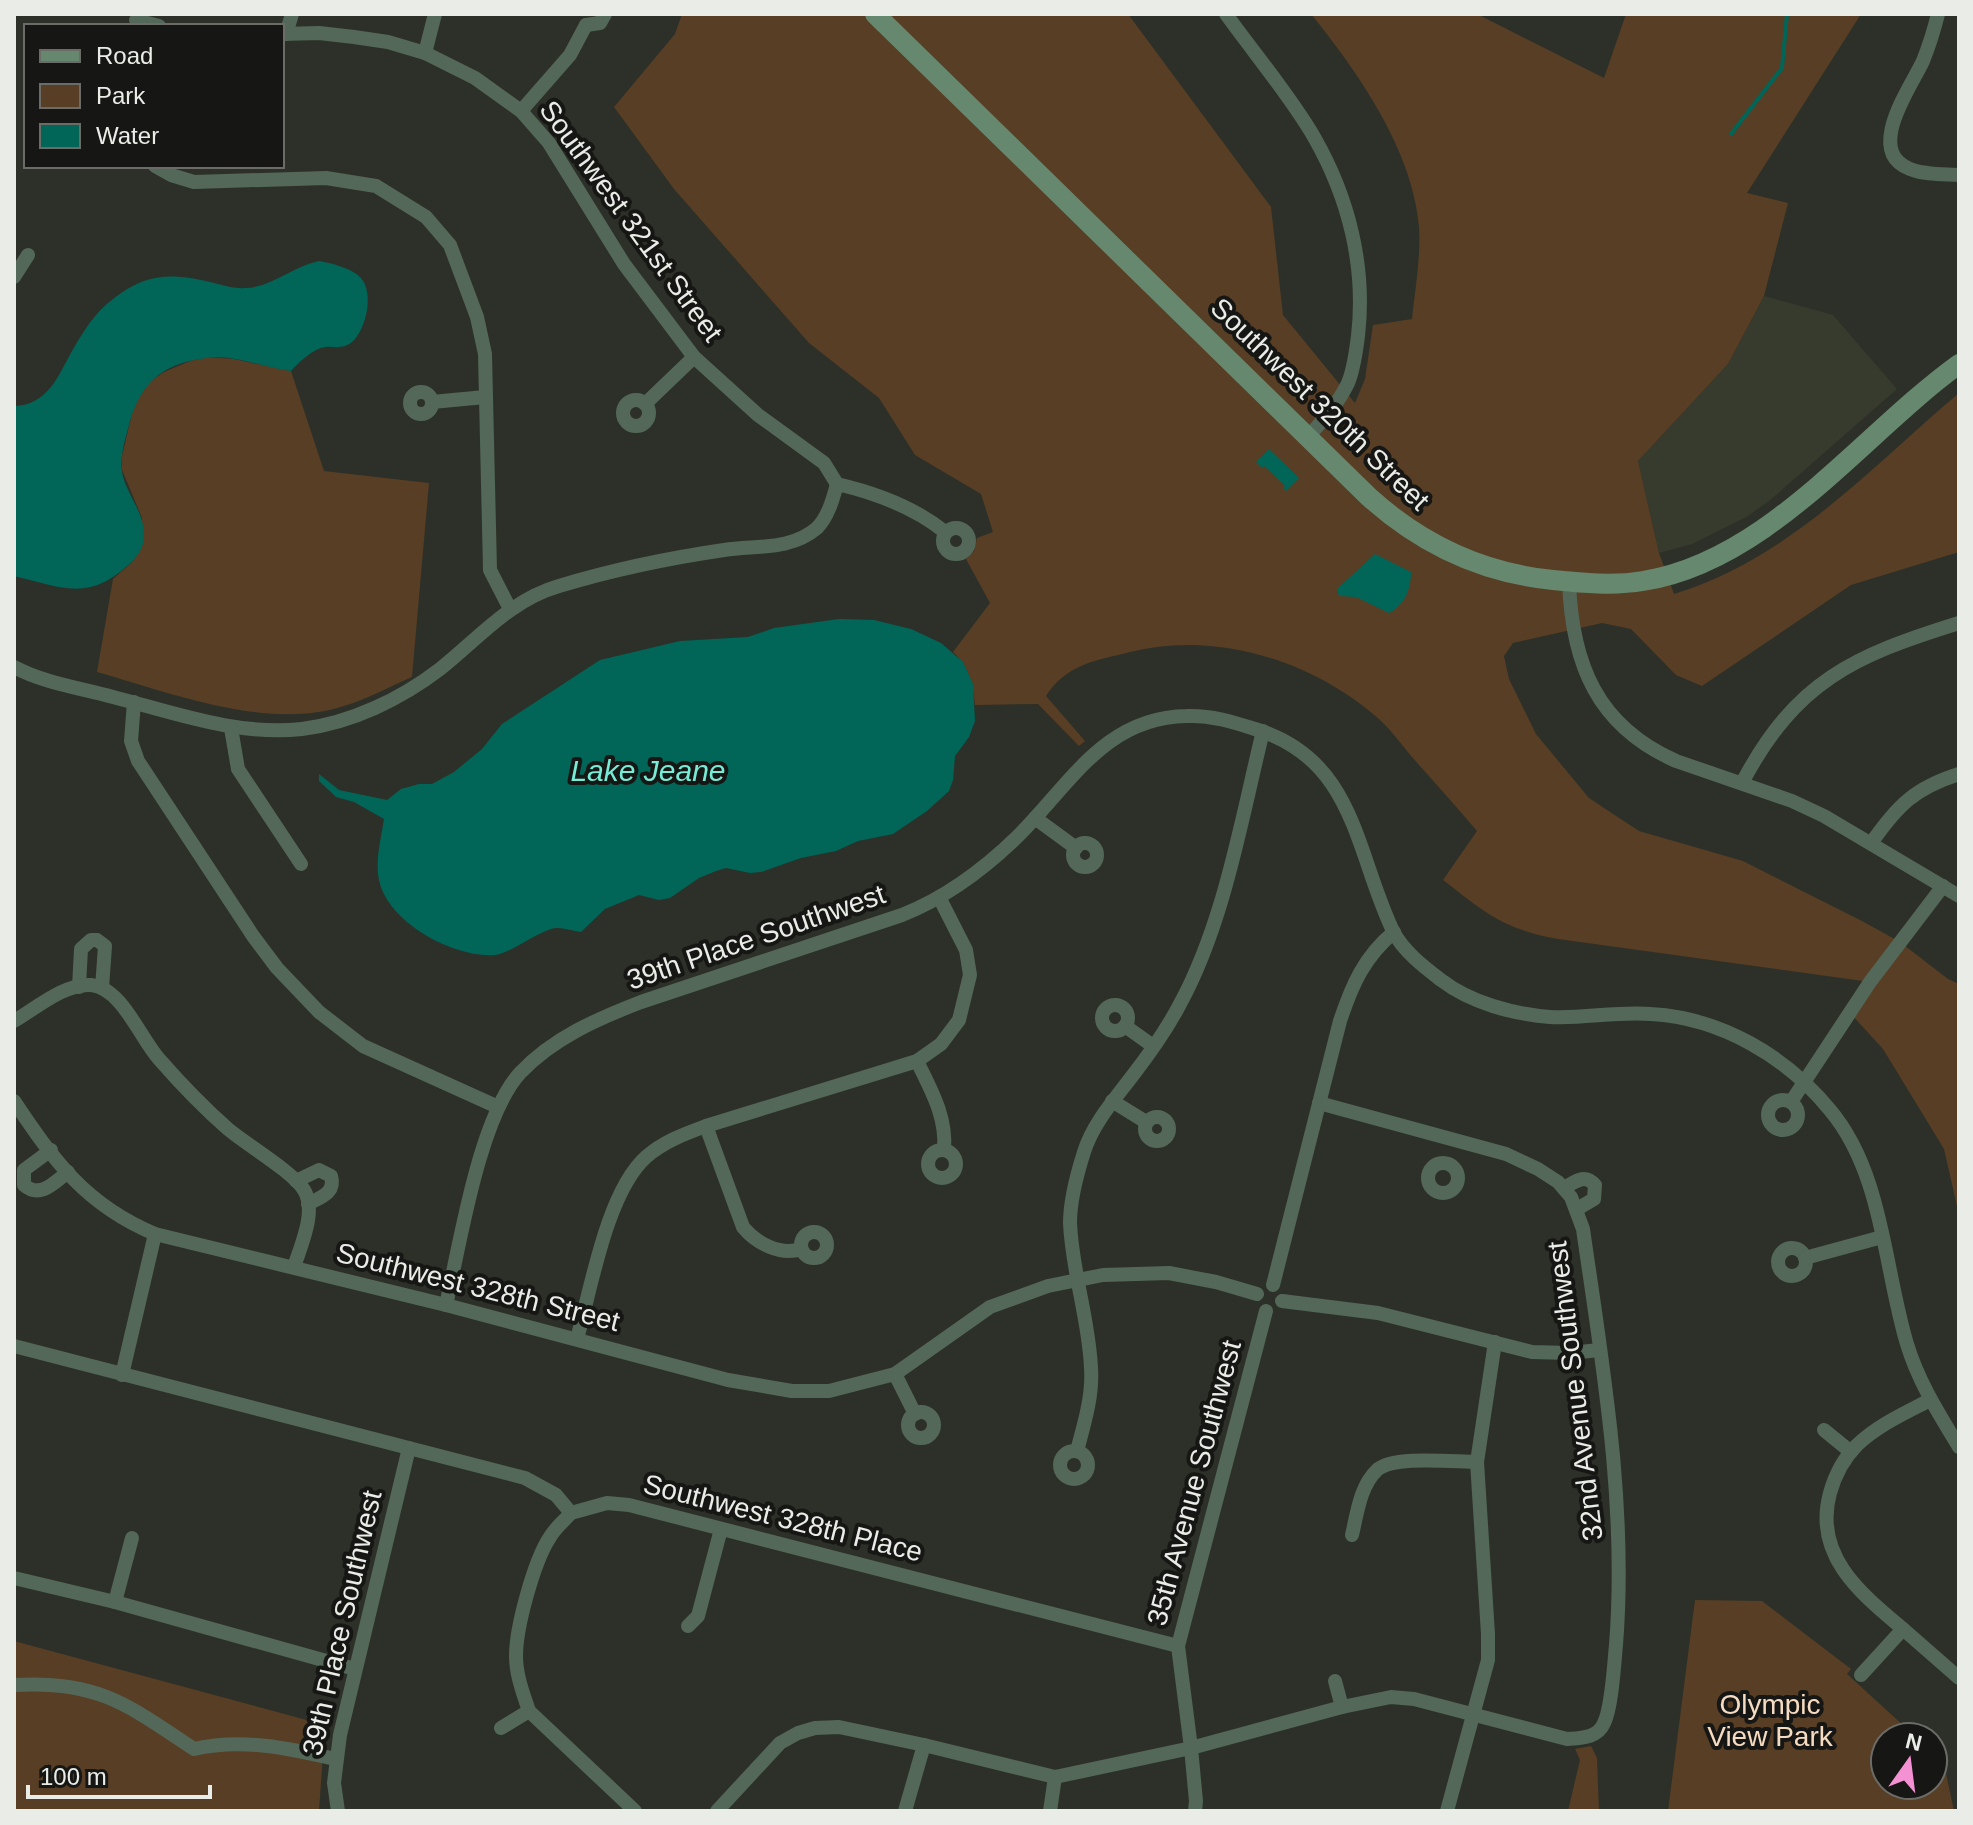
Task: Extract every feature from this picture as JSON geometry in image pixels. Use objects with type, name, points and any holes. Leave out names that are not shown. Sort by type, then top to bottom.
[{"type":"main road","name":"Southwest 320th Street","points":[[875,14],[1384,510],[1437,546],[1500,571],[1569,582],[1642,581],[1717,556],[1761,530],[1819,485],[1959,364]]},
{"type":"street","points":[[284,34],[292,14]]},
{"type":"street","points":[[425,53],[435,14]]},
{"type":"street","points":[[521,111],[570,55],[582,19],[600,23],[605,14]]},
{"type":"street","points":[[1226,14],[1313,134],[1334,173],[1354,242],[1361,305],[1349,381],[1332,411],[1308,437]]},
{"type":"street","points":[[1938,14],[1924,59],[1898,108],[1891,147],[1898,161],[1909,169],[1959,175]]},
{"type":"street","name":"Southwest 321st Street","points":[[284,34],[319,33],[377,40],[425,53],[463,71],[521,111],[549,143],[624,264],[694,357],[758,415],[824,463],[837,484]]},
{"type":"street","points":[[158,168],[194,182],[308,178],[348,180],[376,186],[426,217],[450,245],[477,317],[485,354],[490,570],[510,609]]},
{"type":"street","points":[[14,277],[28,255]]},
{"type":"street","points":[[645,404],[694,357]]},
{"type":"street","points":[[432,402],[485,397]]},
{"type":"street","points":[[14,667],[54,682],[231,728],[303,729],[368,711],[439,669],[510,609],[554,587],[727,549],[773,547],[798,539],[818,527],[832,505],[837,484],[874,493],[934,523],[945,532]]},
{"type":"street","points":[[1569,582],[1572,632],[1591,684],[1615,718],[1630,732],[1662,755],[1816,812],[1872,842],[1959,896]]},
{"type":"street","points":[[1742,783],[1775,729],[1826,680],[1880,649],[1959,623]]},
{"type":"street","points":[[134,702],[131,741],[138,761],[277,968],[319,1012],[363,1046],[498,1107]]},
{"type":"street","name":"39th Place Southwest","points":[[446,1305],[486,1139],[498,1107],[520,1074],[560,1040],[600,1018],[641,1002],[902,915],[940,899],[995,857],[1092,754],[1120,734],[1152,721],[1185,716],[1217,718],[1263,731],[1293,745],[1317,765],[1336,787],[1349,812],[1394,932],[1416,960],[1444,983],[1474,999],[1509,1010],[1552,1017],[1651,1014],[1689,1019],[1722,1029],[1752,1044],[1780,1062],[1804,1083],[1831,1110],[1864,1172],[1908,1347],[1930,1400],[1959,1447]]},
{"type":"street","points":[[231,728],[238,769],[301,864]]},
{"type":"street","points":[[1077,1451],[1092,1371],[1088,1324],[1070,1220],[1085,1148],[1112,1101],[1179,1006],[1198,966],[1233,854],[1263,731]]},
{"type":"street","points":[[1872,842],[1891,814],[1909,797],[1959,774]]},
{"type":"street","points":[[1035,818],[1076,848]]},
{"type":"street","points":[[1791,1102],[1870,982],[1943,886]]},
{"type":"street","points":[[577,1339],[612,1213],[627,1180],[645,1158],[659,1147],[706,1126],[917,1061],[941,1044],[954,1028],[964,1006],[970,968],[966,950],[940,899]]},
{"type":"street","points":[[1273,1285],[1354,980],[1376,947],[1394,932]]},
{"type":"street","points":[[91,940],[105,946],[90,986],[81,949],[91,940]]},
{"type":"street","points":[[14,1021],[63,992],[90,986],[118,999],[157,1058],[226,1127],[305,1191],[307,1223],[294,1267]]},
{"type":"street","points":[[1125,1026],[1153,1046]]},
{"type":"street","points":[[917,1061],[939,1109],[944,1150]]},
{"type":"street","name":"Southwest 328th Street","points":[[14,1101],[82,1190],[127,1222],[155,1234],[446,1305],[728,1380],[792,1391],[829,1391],[895,1374],[990,1307],[1048,1286],[1103,1275],[1169,1273],[1257,1294]]},
{"type":"street","points":[[1112,1101],[1146,1122]]},
{"type":"street","points":[[1319,1103],[1506,1154],[1538,1169],[1571,1198]]},
{"type":"street","points":[[706,1126],[743,1227],[749,1235],[770,1247],[794,1251],[801,1249]]},
{"type":"street","points":[[1446,1163],[1452,1140]]},
{"type":"street","points":[[51,1150],[24,1170],[24,1185],[32,1191],[42,1191],[68,1172]]},
{"type":"street","points":[[296,1181],[319,1170],[331,1176],[331,1190],[308,1204]]},
{"type":"street","name":"32nd Avenue Southwest","points":[[1474,1714],[1567,1739],[1597,1733],[1607,1711],[1614,1666],[1620,1563],[1616,1479],[1583,1229],[1571,1198],[1582,1178],[1595,1185],[1594,1199],[1571,1198]]},
{"type":"street","points":[[122,1375],[155,1234]]},
{"type":"street","points":[[1805,1258],[1882,1237]]},
{"type":"street","points":[[1273,1285],[1282,1293],[1282,1301],[1274,1310],[1266,1311],[1257,1302],[1257,1294],[1262,1287],[1273,1285]]},
{"type":"street","points":[[1282,1301],[1378,1313],[1532,1352],[1600,1350]]},
{"type":"street","name":"35th Avenue Southwest","points":[[1195,1811],[1191,1748],[1178,1646],[1266,1311]]},
{"type":"street","points":[[1447,1811],[1488,1660],[1477,1462],[1495,1342]]},
{"type":"street","points":[[14,1346],[525,1478],[556,1495],[571,1513],[551,1534],[533,1574],[517,1642],[519,1680],[529,1711],[635,1811]]},
{"type":"street","points":[[895,1374],[915,1414]]},
{"type":"street","points":[[1930,1400],[1885,1424],[1851,1452],[1838,1470],[1831,1488],[1826,1513],[1827,1538],[1834,1555],[1868,1600],[1959,1678]]},
{"type":"street","points":[[1824,1430],[1851,1452]]},
{"type":"street","name":"39th Place Southwest","points":[[338,1811],[335,1759],[409,1448]]},
{"type":"street","points":[[1352,1535],[1364,1490],[1382,1466],[1477,1462]]},
{"type":"street","name":"Southwest 328th Place","points":[[571,1513],[607,1503],[629,1505],[1178,1646]]},
{"type":"street","points":[[688,1626],[698,1616],[721,1529]]},
{"type":"street","points":[[115,1602],[132,1538]]},
{"type":"street","points":[[14,1578],[115,1602],[355,1669]]},
{"type":"street","points":[[1861,1675],[1903,1629]]},
{"type":"street","points":[[1335,1681],[1342,1707]]},
{"type":"street","points":[[14,1685],[75,1687],[114,1698],[194,1749],[222,1744],[256,1745],[294,1749],[335,1759]]},
{"type":"street","points":[[717,1811],[780,1743],[815,1728],[839,1727],[1055,1777],[1191,1748],[1342,1707],[1391,1697],[1414,1699],[1474,1714]]},
{"type":"street","points":[[501,1728],[529,1711]]},
{"type":"street","points":[[905,1811],[924,1745]]},
{"type":"street","points":[[1050,1811],[1055,1777]]},
{"type":"shaded area","points":[[1764,296],[1833,315],[1897,389],[1748,516],[1692,544],[1659,553],[1638,461],[1728,364]]},
{"type":"green space","points":[[682,14],[1128,14],[1271,207],[1283,315],[1355,403],[1365,379],[1373,325],[1412,319],[1419,227],[1415,198],[1395,142],[1347,61],[1311,14],[1477,14],[1604,78],[1626,14],[1861,14],[1747,193],[1788,203],[1764,296],[1728,364],[1638,461],[1659,553],[1674,594],[1754,559],[1791,535],[1860,481],[1959,393],[1959,552],[1851,585],[1702,686],[1676,675],[1631,629],[1602,623],[1513,643],[1504,656],[1509,679],[1536,734],[1589,798],[1639,831],[1743,861],[1900,942],[1959,984],[1959,1215],[1944,1149],[1883,1049],[1850,1013],[1870,982],[1558,939],[1523,930],[1496,918],[1443,880],[1477,831],[1384,724],[1354,699],[1325,681],[1295,667],[1230,648],[1163,646],[1105,658],[1072,670],[1046,696],[1085,741],[1079,746],[1038,704],[975,705],[969,676],[953,652],[990,603],[966,559],[974,551],[977,538],[993,532],[981,494],[915,455],[879,398],[809,343],[674,189],[614,107],[675,34]]},
{"type":"green space","points":[[207,357],[234,359],[291,371],[324,471],[429,483],[412,677],[344,706],[315,713],[284,714],[252,712],[188,699],[97,672],[113,579],[132,562],[142,518],[122,470],[122,456],[134,405],[150,381],[190,361]]},
{"type":"green space","name":"Olympic View Park","points":[[1695,1600],[1762,1601],[1851,1669],[1847,1674],[1898,1721],[1869,1721],[1869,1801],[1949,1801],[1949,1788],[1954,1811],[1668,1811]]},
{"type":"green space","points":[[14,1641],[325,1725],[319,1811],[14,1811]]},
{"type":"green space","points":[[1591,1746],[1597,1758],[1599,1811],[1568,1811],[1580,1760],[1575,1749]]},
{"type":"water","points":[[319,261],[351,271],[365,284],[368,301],[365,320],[352,342],[317,350],[291,371],[218,357],[191,361],[164,371],[138,400],[123,450],[124,480],[143,526],[143,544],[137,556],[113,577],[86,588],[60,587],[14,576],[14,406],[44,395],[101,310],[125,290],[159,277],[183,277],[232,287],[256,287]]},
{"type":"water","points":[[1269,449],[1299,478],[1286,491],[1285,486],[1256,462]]},
{"type":"water","points":[[1375,554],[1411,572],[1406,596],[1389,613],[1356,597],[1339,596],[1337,589]]},
{"type":"water","name":"Lake Jeane","points":[[839,619],[874,620],[911,629],[941,643],[963,662],[973,684],[975,721],[969,737],[955,756],[949,791],[927,811],[893,834],[858,841],[836,851],[801,858],[761,872],[726,868],[699,878],[670,898],[659,900],[639,895],[605,909],[581,932],[551,929],[495,955],[461,951],[425,935],[395,910],[379,880],[378,857],[384,819],[354,802],[336,797],[319,781],[319,774],[339,790],[387,800],[401,789],[432,784],[454,772],[482,749],[502,724],[600,660],[680,641],[748,637],[774,628]]},
{"type":"waterway","points":[[1731,134],[1782,68],[1787,14]]}]
